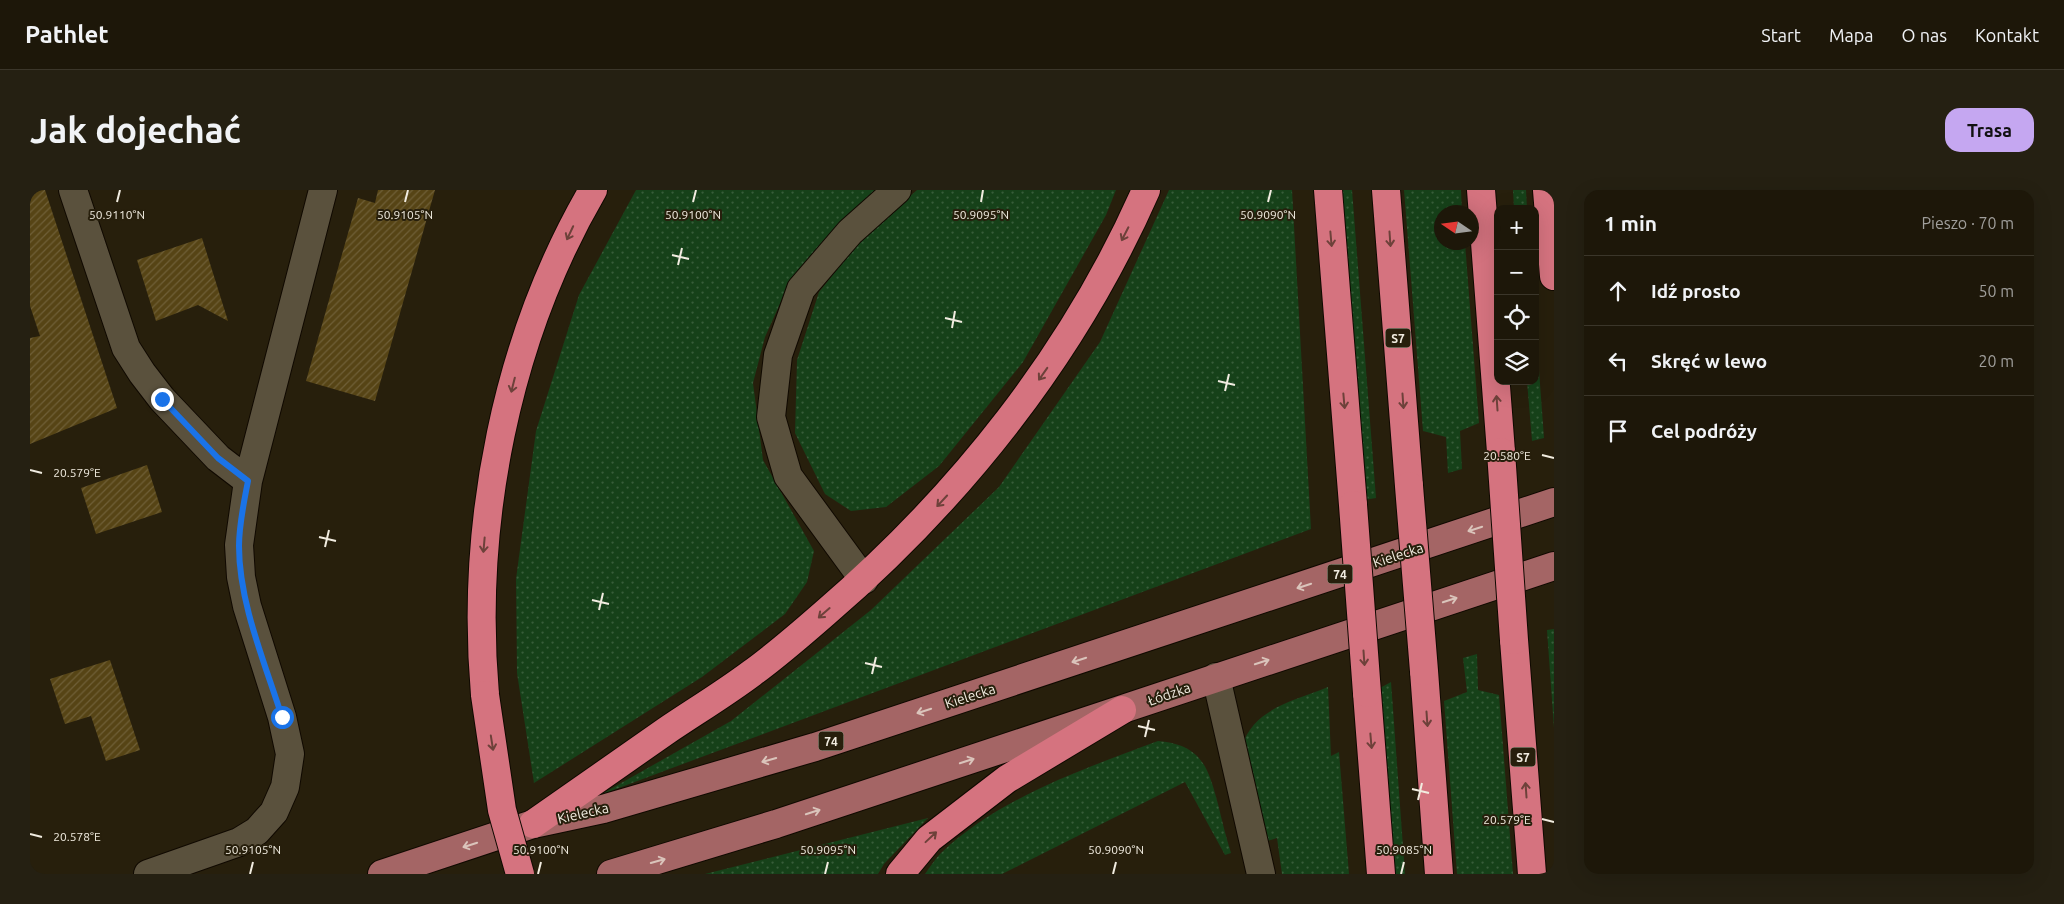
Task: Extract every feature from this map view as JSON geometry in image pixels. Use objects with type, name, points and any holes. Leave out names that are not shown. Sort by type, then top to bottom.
[{"type":"highway","points":[[520,874],[502,810],[485,695],[481,619],[488,508],[500,442],[517,372],[545,288],[578,215],[593,190]]},
{"type":"highway","points":[[533,824],[752,673],[864,580],[946,496],[985,451],[1022,402],[1080,316],[1110,262],[1146,190]]},
{"type":"highway","points":[[1328,190],[1381,874]]},
{"type":"highway","name":"S7","points":[[1386,190],[1439,874]]},
{"type":"highway","name":"S7","points":[[1481,190],[1532,874]]},
{"type":"highway","points":[[1547,191],[1554,276]]},
{"type":"highway","points":[[900,874],[929,839],[999,785],[1122,710]]},
{"type":"main road","name":"Kielecka","points":[[382,874],[533,824],[603,809],[815,747],[1554,502]]},
{"type":"main road","points":[[1216,677],[1554,566]]},
{"type":"main road","name":"Łódzka","points":[[1122,710],[1216,677]]},
{"type":"main road","points":[[611,874],[776,824],[1122,710]]},
{"type":"lane","points":[[73,190],[126,348],[162,399],[218,458],[248,481]]},
{"type":"lane","points":[[148,874],[239,842],[257,831],[274,812],[285,787],[290,754],[282,717],[247,606],[241,577],[239,545],[248,481],[323,190]]},
{"type":"lane","points":[[864,580],[788,476],[770,417],[778,355],[801,289],[850,232],[896,190]]},
{"type":"lane","points":[[1216,677],[1261,874]]},
{"type":"green space","points":[[636,190],[879,190],[792,277],[765,337],[753,383],[763,460],[814,551],[807,582],[785,614],[702,677],[534,783],[517,673],[516,579],[536,431],[579,295]]},
{"type":"green space","points":[[917,190],[1116,190],[1106,215],[1023,362],[939,466],[886,507],[851,511],[825,494],[795,433],[797,360],[819,292],[860,241]]},
{"type":"green space","points":[[1169,190],[1292,190],[1311,529],[600,795],[731,721],[871,610],[999,487],[1100,342]]},
{"type":"green space","points":[[1339,190],[1352,190],[1376,498],[1364,500]]},
{"type":"green space","points":[[1404,190],[1461,190],[1462,205],[1434,205],[1434,250],[1466,250],[1479,423],[1460,431],[1462,469],[1448,473],[1446,437],[1423,431]]},
{"type":"green space","points":[[1513,190],[1526,190],[1527,205],[1514,205]]},
{"type":"green space","points":[[1539,370],[1544,438],[1532,441],[1527,385],[1539,385]]},
{"type":"green space","points":[[1554,629],[1554,728],[1547,630]]},
{"type":"green space","points":[[1477,654],[1478,690],[1499,695],[1513,874],[1457,874],[1444,701],[1467,692],[1463,658]]},
{"type":"green space","points":[[1391,682],[1405,874],[1392,874],[1378,689]]},
{"type":"green space","points":[[1328,687],[1331,756],[1339,752],[1349,874],[1282,874],[1277,838],[1264,842],[1242,746],[1248,733],[1266,714],[1277,707]]},
{"type":"green space","points":[[1158,741],[1185,747],[1201,760],[1211,779],[1231,853],[1225,855],[1185,782],[1002,874],[925,874],[941,853],[964,833],[1016,800],[1072,774]]},
{"type":"green space","points":[[928,818],[884,864],[878,874],[705,874]]},
{"type":"building","points":[[30,190],[45,190],[117,408],[30,444],[30,338],[40,336],[30,306]]},
{"type":"building","points":[[378,190],[435,190],[375,401],[306,381],[358,198],[375,203]]},
{"type":"building","points":[[202,238],[228,321],[198,305],[156,321],[137,260]]},
{"type":"building","points":[[147,465],[162,512],[96,534],[81,488]]},
{"type":"building","points":[[110,660],[140,750],[106,761],[91,716],[65,724],[50,679]]},
{"type":"route","points":[[162,399],[218,458],[248,481],[239,545],[241,577],[247,606],[282,717]]}]
